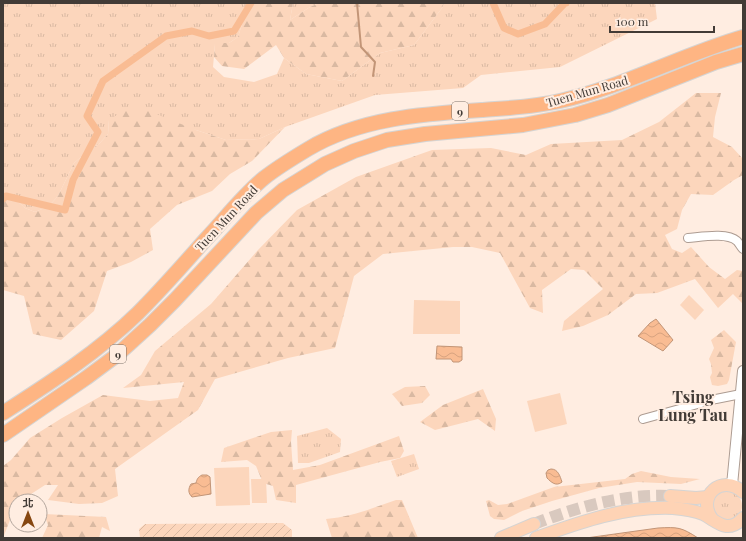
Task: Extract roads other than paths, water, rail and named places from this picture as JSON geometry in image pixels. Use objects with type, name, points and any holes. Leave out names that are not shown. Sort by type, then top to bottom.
[{"type":"highway","name":"Tuen Mun Road","points":[[3,413],[68,370],[122,327],[140,311],[235,205],[257,184],[277,168],[314,145],[353,129],[393,119],[432,113],[519,107],[566,100],[629,80],[687,56],[743,37]]},
{"type":"highway","name":"Tuen Mun Road","points":[[3,435],[117,355],[175,300],[260,209],[283,190],[325,164],[354,151],[387,140],[424,134],[523,125],[575,115],[608,105],[716,62],[743,54]]},
{"type":"main road","points":[[712,520],[708,514],[707,502],[712,491],[725,485],[738,488],[743,492]]},
{"type":"main road","points":[[670,496],[696,498],[708,497]]},
{"type":"main road","points":[[536,538],[603,516],[652,508],[690,510],[702,514],[722,526],[734,525],[742,521]]},
{"type":"main road","points":[[501,538],[534,524]]},
{"type":"street","points":[[688,238],[727,236],[737,240],[743,249]]},
{"type":"street","points":[[732,486],[743,371]]},
{"type":"street","points":[[643,419],[716,399],[741,394]]},
{"type":"water","points":[[656,319],[673,340],[663,351],[638,336],[650,323]]},
{"type":"water","points":[[437,346],[462,347],[462,360],[459,362],[453,362],[451,359],[436,359]]},
{"type":"water","points":[[551,469],[557,472],[562,482],[556,484],[547,478],[546,473]]},
{"type":"water","points":[[202,475],[207,475],[210,477],[211,494],[192,497],[189,492],[190,486],[191,484],[196,483],[198,478]]},
{"type":"water","points":[[658,528],[679,528],[698,538],[586,538]]},
{"type":"waterway","points":[[3,199],[6,196],[65,210],[73,180],[98,132],[87,116],[103,81],[166,36],[192,31],[209,36],[234,31],[251,3]]},
{"type":"waterway","points":[[357,3],[361,47],[375,62],[373,76]]},
{"type":"waterway","points":[[493,3],[504,28],[518,34],[545,24],[566,3]]},
{"type":"tunnel","points":[[534,524],[567,512],[618,499],[670,496]]},
{"type":"district","name":"Tsing Lung Tau","points":[[693,405]]}]
